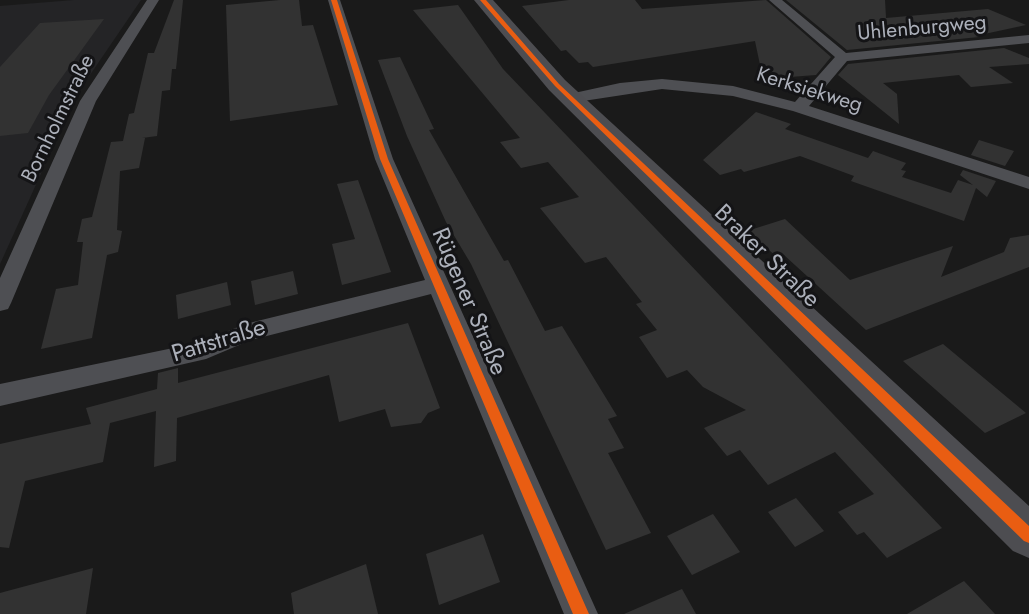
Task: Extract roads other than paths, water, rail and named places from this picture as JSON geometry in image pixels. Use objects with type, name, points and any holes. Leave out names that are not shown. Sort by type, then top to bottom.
[{"type":"main road","name":"Braker Straße","points":[[483,0],[527,54],[570,99],[1029,536]]},
{"type":"street","name":"Bornholmstraße","points":[[0,303],[88,101],[153,0]]},
{"type":"street","name":"Rügener Straße","points":[[334,0],[384,159],[436,285],[581,614]]},
{"type":"street","points":[[775,0],[843,57]]},
{"type":"street","name":"Uhlenburgweg","points":[[799,108],[843,57],[959,48],[1029,38]]},
{"type":"street","name":"Kerksiekweg","points":[[570,99],[620,88],[685,85],[733,91],[799,108],[1029,183]]},
{"type":"street","name":"Pattstraße","points":[[0,395],[206,350],[245,333],[436,285]]}]
